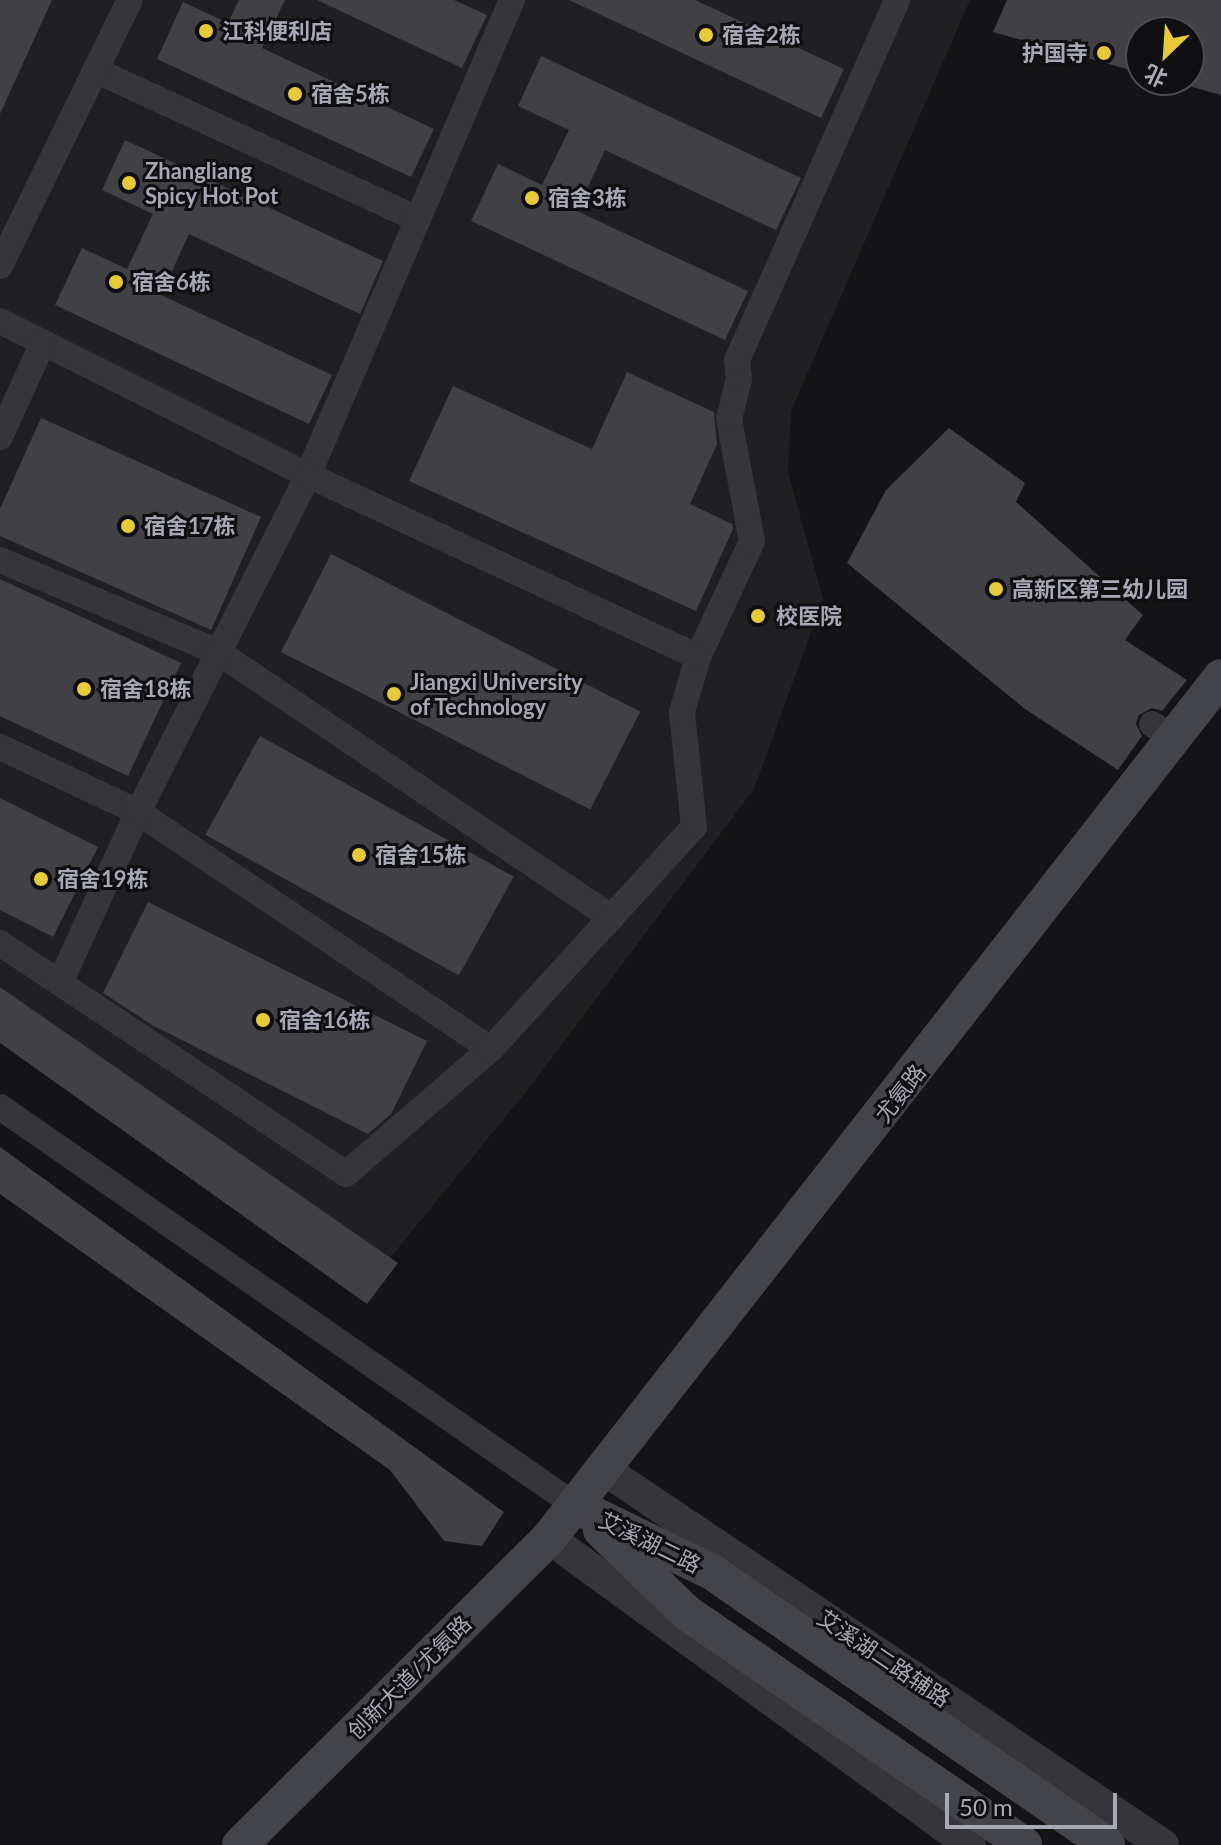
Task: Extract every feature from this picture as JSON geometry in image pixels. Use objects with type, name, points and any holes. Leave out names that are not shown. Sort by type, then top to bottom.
[{"type":"main road","name":"尤氨路","points":[[576,1506],[1163,731],[1221,677]]},
{"type":"main road","name":"创新大道/尤氨路","points":[[240,1845],[549,1538],[576,1506]]},
{"type":"main road","name":"艾溪湖二路","points":[[576,1506],[687,1613],[1024,1845]]},
{"type":"main road","name":"艾溪湖二路","points":[[576,1506],[712,1572],[1107,1845]]},
{"type":"street","points":[[0,266],[130,0]]},
{"type":"street","points":[[60,983],[138,812],[308,475],[512,0]]},
{"type":"street","points":[[0,943],[346,1174],[491,1049],[694,827],[682,712],[698,657],[752,541],[729,419],[739,379],[737,360],[897,0]]},
{"type":"street","points":[[95,70],[418,219]]},
{"type":"street","points":[[0,321],[308,475],[698,657]]},
{"type":"street","points":[[0,437],[43,342]]},
{"type":"street","points":[[0,560],[218,652],[612,918]]},
{"type":"street","points":[[0,747],[138,812],[491,1049]]},
{"type":"street","points":[[0,1107],[576,1506]]},
{"type":"street","name":"艾溪湖二路辅路","points":[[605,1470],[1163,1845]]},
{"type":"street","points":[[549,1538],[970,1845]]},
{"type":"shaded area","name":"Jiangxi University of Technology","points":[[0,0],[970,0],[791,411],[788,472],[823,599],[754,789],[531,1086],[390,1258],[0,987]]},
{"type":"building","points":[[0,0],[52,0],[0,114]]},
{"type":"building","name":"宿舍5栋","points":[[239,0],[285,0],[262,48],[434,129],[411,177],[157,59],[183,2],[228,23]]},
{"type":"building","name":"宿舍5栋","points":[[317,0],[454,0],[487,15],[462,68]]},
{"type":"building","name":"宿舍2栋","points":[[569,0],[695,0],[844,69],[821,118]]},
{"type":"building","name":"护国寺","points":[[1007,0],[1221,0],[1221,95],[1205,90],[1205,16],[1125,16],[1125,69],[993,32]]},
{"type":"building","name":"宿舍3栋","points":[[541,56],[801,178],[776,230],[605,150],[577,211],[748,291],[725,340],[471,221],[498,164],[542,185],[569,130],[518,106]]},
{"type":"building","name":"宿舍6栋","points":[[125,140],[383,261],[360,314],[189,234],[161,295],[332,375],[309,424],[55,305],[82,248],[127,269],[153,214],[102,190]]},
{"type":"building","points":[[627,372],[714,412],[717,444],[690,504],[732,524],[733,529],[696,611],[409,481],[453,386],[592,449]]},
{"type":"building","name":"宿舍17栋","points":[[41,418],[261,517],[211,630],[0,536],[0,509]]},
{"type":"building","name":"高新区第三幼儿园","points":[[949,428],[1025,483],[1016,502],[1143,615],[1125,640],[1187,680],[1162,711],[1152,708],[1139,715],[1136,724],[1142,736],[1118,770],[1025,709],[847,563],[886,490]]},
{"type":"building","points":[[331,554],[640,712],[590,810],[281,652]]},
{"type":"building","name":"宿舍18栋","points":[[0,579],[181,663],[128,776],[0,716]]},
{"type":"building","name":"宿舍15栋","points":[[260,736],[514,877],[459,975],[205,835]]},
{"type":"building","name":"宿舍19栋","points":[[0,798],[98,847],[53,937],[0,910]]},
{"type":"building","name":"宿舍16栋","points":[[148,902],[427,1041],[391,1114],[368,1134],[152,1025],[103,993]]},
{"type":"building","points":[[0,987],[398,1263],[367,1304],[0,1043]]},
{"type":"building","points":[[0,1147],[504,1512],[482,1546],[444,1541],[390,1470],[0,1194]]},
{"type":"place","name":"江科便利店","points":[[206,31]]},
{"type":"place","name":"宿舍2栋","points":[[706,35]]},
{"type":"place","name":"护国寺","points":[[1104,53]]},
{"type":"place","name":"宿舍5栋","points":[[295,94]]},
{"type":"place","name":"Zhangliang Spicy Hot Pot","points":[[129,183]]},
{"type":"place","name":"宿舍3栋","points":[[532,198]]},
{"type":"place","name":"宿舍6栋","points":[[116,282]]},
{"type":"place","name":"宿舍17栋","points":[[128,526]]},
{"type":"place","name":"高新区第三幼儿园","points":[[996,589]]},
{"type":"place","name":"校医院","points":[[758,616]]},
{"type":"place","name":"宿舍18栋","points":[[84,689]]},
{"type":"place","name":"Jiangxi University of Technology","points":[[394,694]]},
{"type":"place","name":"宿舍15栋","points":[[359,855]]},
{"type":"place","name":"宿舍19栋","points":[[41,879]]},
{"type":"place","name":"宿舍16栋","points":[[263,1020]]}]
